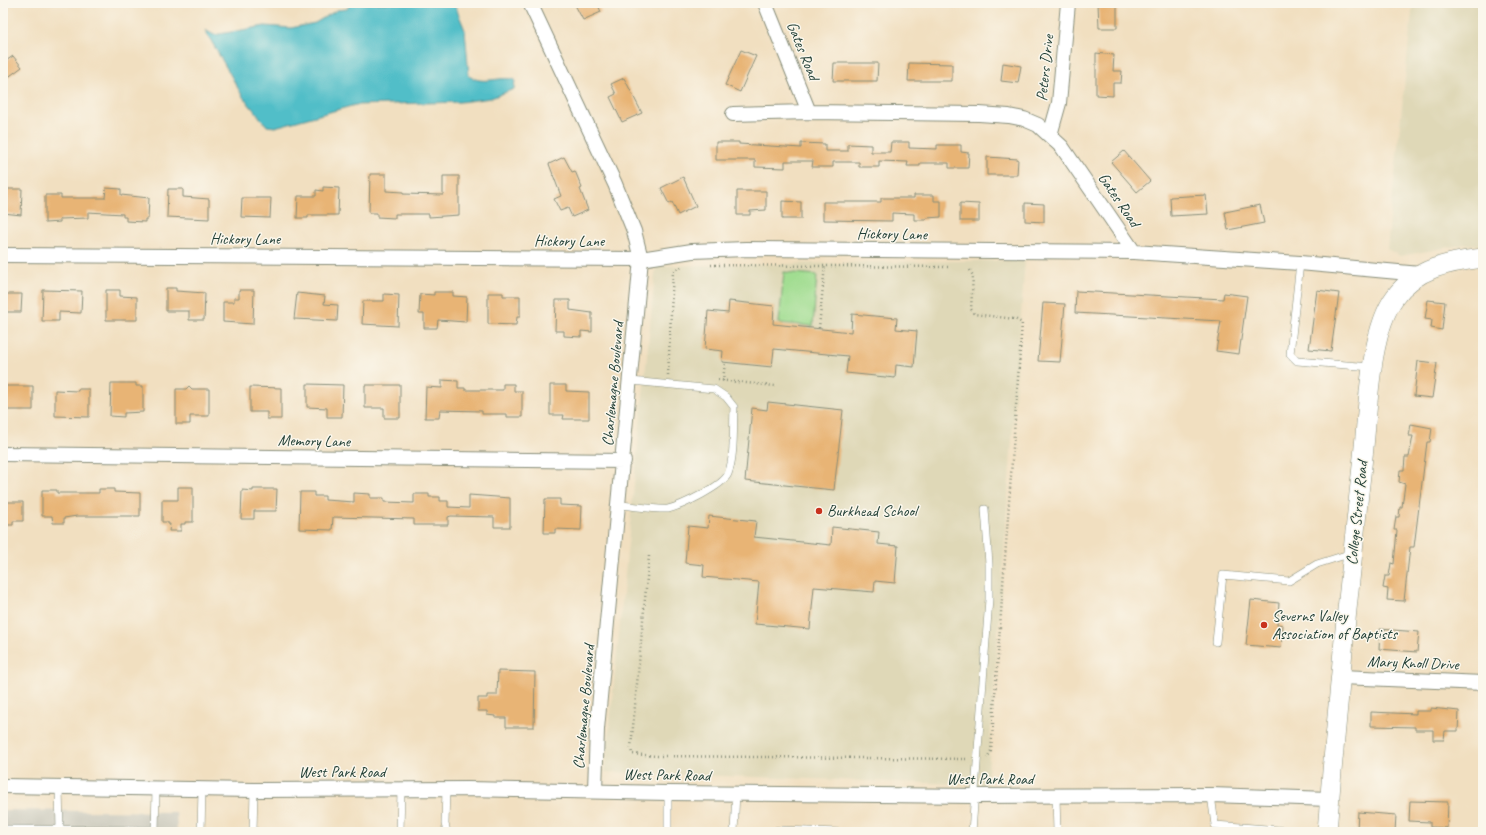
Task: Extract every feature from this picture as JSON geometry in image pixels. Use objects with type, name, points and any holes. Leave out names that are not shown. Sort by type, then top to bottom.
[{"type":"street","name":"Charlemagne Boulevard","points":[[530,3],[615,184],[634,231],[641,259],[620,505],[597,729],[595,790]]},
{"type":"street","name":"Gates Road","points":[[765,3],[809,112]]},
{"type":"street","name":"Peters Drive","points":[[1050,135],[1059,103],[1068,3]]},
{"type":"street","name":"Gates Road","points":[[733,114],[809,112],[978,114],[1009,116],[1024,119],[1038,125],[1062,147],[1134,252],[1300,263],[1420,274]]},
{"type":"street","name":"Hickory Lane","points":[[3,255],[641,259],[692,251],[746,249],[1134,252]]},
{"type":"street","name":"College Street Road","points":[[1326,832],[1352,553],[1373,367],[1383,318],[1395,297],[1420,274],[1436,266],[1483,258]]},
{"type":"street","name":"Memory Lane","points":[[3,454],[624,461]]},
{"type":"street","name":"Mary Knoll Drive","points":[[1341,677],[1483,683]]},
{"type":"street","name":"West Park Road","points":[[3,786],[254,790],[595,790],[668,793],[975,796],[1211,795],[1329,799]]},
{"type":"lane","points":[[1300,263],[1290,354],[1297,362],[1373,367]]},
{"type":"lane","points":[[620,505],[668,508],[694,498],[720,484],[728,475],[731,464],[734,407],[726,397],[714,389],[631,381]]},
{"type":"lane","points":[[972,832],[989,599],[989,564],[985,509]]},
{"type":"lane","points":[[1216,642],[1223,575],[1289,581],[1317,564],[1352,553]]},
{"type":"lane","points":[[59,787],[60,831]]},
{"type":"lane","points":[[3,829],[60,831],[155,831],[156,788]]},
{"type":"lane","points":[[201,832],[202,789]]},
{"type":"lane","points":[[400,832],[401,789]]},
{"type":"lane","points":[[446,789],[445,824],[447,832]]},
{"type":"lane","points":[[253,832],[254,790]]},
{"type":"lane","points":[[668,793],[668,832]]},
{"type":"lane","points":[[734,832],[736,793]]},
{"type":"lane","points":[[1211,795],[1215,825],[1279,830]]},
{"type":"lane","points":[[1056,796],[1057,832]]},
{"type":"lane","points":[[773,832],[778,830],[840,832]]},
{"type":"path","points":[[819,328],[825,261]]},
{"type":"path","points":[[668,375],[673,272],[676,269],[686,265]]},
{"type":"path","points":[[706,265],[948,267]]},
{"type":"path","points":[[970,270],[973,276],[972,309],[974,314],[1015,320],[1022,323],[991,751],[989,756],[985,759]]},
{"type":"path","points":[[723,381],[725,362]]},
{"type":"path","points":[[648,556],[631,748],[632,754],[649,756],[969,759]]},
{"type":"shaded area","points":[[1413,3],[1483,3],[1483,245],[1466,244],[1400,256],[1387,249]]},
{"type":"shaded area","name":"Burkhead School","points":[[1025,260],[987,785],[605,772],[656,266]]},
{"type":"shaded area","points":[[3,810],[176,812],[177,832],[3,832]]},
{"type":"green space","points":[[784,272],[817,275],[813,326],[779,323]]},
{"type":"water","points":[[351,3],[454,3],[465,30],[469,76],[480,80],[515,80],[514,89],[491,98],[460,102],[355,105],[275,127],[267,126],[243,97],[205,30],[214,35],[265,26],[291,28],[315,23],[337,10],[347,9]]},
{"type":"building","points":[[574,3],[601,3],[598,5],[601,12],[583,20]]},
{"type":"building","points":[[1098,3],[1117,3],[1117,28],[1099,28]]},
{"type":"building","points":[[741,50],[756,56],[740,92],[725,85]]},
{"type":"building","points":[[1096,53],[1114,55],[1113,71],[1122,71],[1121,83],[1113,83],[1113,96],[1096,95]]},
{"type":"building","points":[[13,56],[22,67],[3,81],[3,63]]},
{"type":"building","points":[[834,63],[878,63],[877,81],[833,81]]},
{"type":"building","points":[[909,63],[952,64],[952,81],[908,81]]},
{"type":"building","points":[[1003,63],[1021,66],[1018,83],[1001,81]]},
{"type":"building","points":[[624,78],[642,113],[622,122],[610,97],[616,94],[611,84]]},
{"type":"building","points":[[716,142],[739,142],[739,144],[801,148],[801,143],[825,144],[825,151],[848,151],[848,144],[871,145],[871,152],[890,152],[891,142],[909,142],[909,148],[937,149],[937,145],[961,145],[961,152],[969,153],[968,168],[949,168],[949,163],[920,163],[920,166],[907,166],[908,162],[879,161],[879,167],[859,167],[859,162],[833,162],[833,167],[812,167],[813,161],[785,161],[785,168],[755,167],[755,160],[716,160]]},
{"type":"building","points":[[1124,151],[1150,181],[1137,192],[1111,162]]},
{"type":"building","points":[[564,157],[572,172],[575,171],[582,188],[580,189],[588,210],[572,217],[568,208],[560,211],[554,199],[561,196],[549,164]]},
{"type":"building","points":[[987,157],[1018,159],[1017,175],[987,175]]},
{"type":"building","points":[[370,174],[386,174],[386,191],[403,192],[403,194],[443,195],[443,176],[459,176],[459,215],[429,217],[429,214],[395,214],[395,218],[377,217],[377,213],[369,213]]},
{"type":"building","points":[[683,177],[696,206],[678,215],[672,202],[669,204],[661,188]]},
{"type":"building","points":[[323,187],[339,188],[338,215],[308,215],[308,218],[297,218],[298,196],[316,196],[316,190],[323,191]]},
{"type":"building","points":[[106,188],[121,189],[121,195],[149,198],[148,219],[145,219],[145,222],[126,221],[126,217],[123,217],[123,214],[88,212],[88,218],[60,219],[60,222],[45,223],[45,195],[61,195],[61,198],[105,198]]},
{"type":"building","points":[[3,189],[22,189],[21,215],[3,213]]},
{"type":"building","points":[[168,189],[183,189],[183,197],[209,199],[209,219],[167,217]]},
{"type":"building","points":[[737,191],[766,191],[766,210],[750,211],[750,215],[737,215]]},
{"type":"building","points":[[914,195],[934,195],[934,201],[941,201],[941,217],[927,218],[926,220],[914,220],[914,214],[892,213],[892,221],[823,220],[823,202],[881,202],[881,198],[914,198]]},
{"type":"building","points":[[1206,195],[1208,214],[1171,216],[1170,197]]},
{"type":"building","points":[[242,198],[271,198],[270,218],[241,217]]},
{"type":"building","points":[[782,201],[801,202],[801,219],[782,219]]},
{"type":"building","points":[[960,203],[979,204],[979,221],[960,221]]},
{"type":"building","points":[[1025,203],[1044,204],[1044,222],[1025,221]]},
{"type":"building","points":[[1260,205],[1264,223],[1228,230],[1225,212]]},
{"type":"building","points":[[166,288],[176,288],[176,291],[205,293],[204,320],[189,320],[189,311],[166,311]]},
{"type":"building","points":[[43,290],[82,291],[81,313],[59,312],[59,321],[42,321]]},
{"type":"building","points":[[106,290],[120,290],[120,296],[137,297],[137,320],[106,320]]},
{"type":"building","points":[[239,290],[254,290],[253,324],[223,322],[223,302],[234,302],[234,298],[239,298]]},
{"type":"building","points":[[1317,290],[1339,293],[1331,351],[1309,349]]},
{"type":"building","points":[[1076,291],[1223,299],[1224,293],[1247,296],[1239,354],[1216,351],[1221,321],[1075,313]]},
{"type":"building","points":[[434,292],[453,292],[453,296],[467,297],[466,322],[438,320],[437,328],[424,328],[424,314],[419,314],[420,294],[434,295]]},
{"type":"building","points":[[297,293],[325,296],[324,304],[338,305],[337,321],[294,319]]},
{"type":"building","points":[[488,293],[503,293],[503,296],[520,296],[520,317],[517,317],[516,325],[488,324]]},
{"type":"building","points":[[3,294],[22,294],[21,312],[3,312]]},
{"type":"building","points":[[384,294],[399,295],[398,326],[362,324],[363,301],[384,301]]},
{"type":"building","points":[[556,300],[570,300],[570,310],[592,313],[592,332],[581,331],[581,337],[564,336],[564,331],[555,331]]},
{"type":"building","points":[[1428,300],[1445,302],[1442,330],[1431,328],[1432,320],[1425,319]]},
{"type":"building","points":[[729,301],[774,306],[773,324],[851,332],[852,314],[897,318],[896,329],[917,331],[914,367],[896,365],[895,378],[846,373],[848,356],[774,349],[772,367],[722,362],[723,351],[705,349],[708,311],[728,313]]},
{"type":"building","points":[[1043,303],[1065,304],[1060,362],[1038,361]]},
{"type":"building","points":[[1418,361],[1437,363],[1432,398],[1414,396]]},
{"type":"building","points":[[442,380],[458,381],[458,388],[465,388],[465,390],[503,390],[503,384],[514,384],[514,391],[522,391],[522,417],[507,417],[507,414],[482,414],[482,411],[440,410],[439,418],[425,418],[426,387],[442,388]]},
{"type":"building","points":[[111,383],[136,383],[136,386],[143,386],[143,412],[124,413],[124,417],[110,416]]},
{"type":"building","points":[[307,384],[343,385],[342,417],[327,417],[327,408],[307,407]]},
{"type":"building","points":[[365,385],[400,385],[400,418],[384,418],[384,408],[365,408]]},
{"type":"building","points":[[550,385],[566,385],[566,391],[589,392],[589,419],[563,419],[564,415],[550,415]]},
{"type":"building","points":[[3,386],[33,386],[33,410],[3,410]]},
{"type":"building","points":[[189,386],[192,389],[209,389],[209,416],[190,416],[190,424],[176,424],[176,389],[186,389]]},
{"type":"building","points":[[250,387],[281,388],[281,419],[267,419],[267,412],[250,412]]},
{"type":"building","points":[[78,389],[89,389],[89,417],[55,416],[55,390],[78,391]]},
{"type":"building","points":[[768,402],[843,410],[834,490],[745,481],[752,408],[767,410]]},
{"type":"building","points":[[1411,424],[1432,428],[1430,442],[1427,442],[1414,547],[1410,547],[1404,601],[1387,600],[1388,589],[1383,588],[1385,576],[1389,576],[1391,563],[1394,564],[1397,530],[1394,530],[1396,517],[1399,517],[1400,507],[1402,507],[1405,484],[1399,482],[1400,470],[1404,470],[1405,457],[1409,457],[1413,436],[1409,436]]},
{"type":"building","points":[[178,487],[193,487],[193,522],[185,522],[185,524],[181,524],[181,531],[169,531],[170,524],[168,524],[168,522],[162,522],[162,500],[178,500]]},
{"type":"building","points":[[99,489],[114,489],[114,492],[140,493],[140,516],[77,516],[64,518],[64,523],[53,523],[52,516],[42,516],[42,490],[57,490],[57,493],[99,493]]},
{"type":"building","points":[[253,489],[277,489],[276,511],[254,511],[254,519],[241,519],[242,490],[253,491]]},
{"type":"building","points":[[300,492],[314,492],[314,496],[325,496],[325,500],[354,502],[354,493],[370,494],[370,498],[384,498],[384,502],[414,503],[414,494],[429,494],[429,497],[440,497],[440,501],[448,501],[448,507],[469,508],[469,495],[510,498],[510,527],[494,527],[494,517],[451,516],[448,517],[448,525],[414,525],[414,519],[333,517],[332,530],[299,529]]},
{"type":"building","points":[[545,499],[560,499],[560,505],[582,506],[581,530],[555,529],[555,533],[544,533]]},
{"type":"building","points":[[3,502],[23,502],[23,521],[13,521],[13,525],[3,525]]},
{"type":"building","points":[[709,516],[756,521],[754,537],[831,545],[832,527],[879,532],[878,544],[898,546],[895,583],[875,581],[874,592],[814,587],[810,629],[755,624],[759,582],[703,577],[704,565],[685,563],[688,526],[708,528]]},
{"type":"building","name":"Severns Valley Association of Baptists","points":[[1251,600],[1279,603],[1277,624],[1283,625],[1281,648],[1246,645]]},
{"type":"building","points":[[1380,629],[1419,632],[1417,652],[1379,649]]},
{"type":"building","points":[[498,671],[535,672],[534,727],[506,727],[506,718],[495,718],[495,716],[487,715],[487,711],[478,711],[478,698],[487,698],[487,695],[497,695]]},
{"type":"building","points":[[1431,708],[1459,711],[1458,731],[1445,731],[1444,740],[1433,740],[1433,730],[1415,730],[1415,727],[1371,726],[1371,712],[1416,714],[1416,711],[1431,711]]},
{"type":"building","points":[[1410,801],[1448,802],[1447,828],[1430,827],[1430,822],[1409,821]]},
{"type":"building","points":[[1358,812],[1396,815],[1395,832],[1357,829]]},
{"type":"place","name":"Burkhead School","points":[[819,511]]},
{"type":"place","name":"Severns Valley Association of Baptists","points":[[1264,625]]}]
